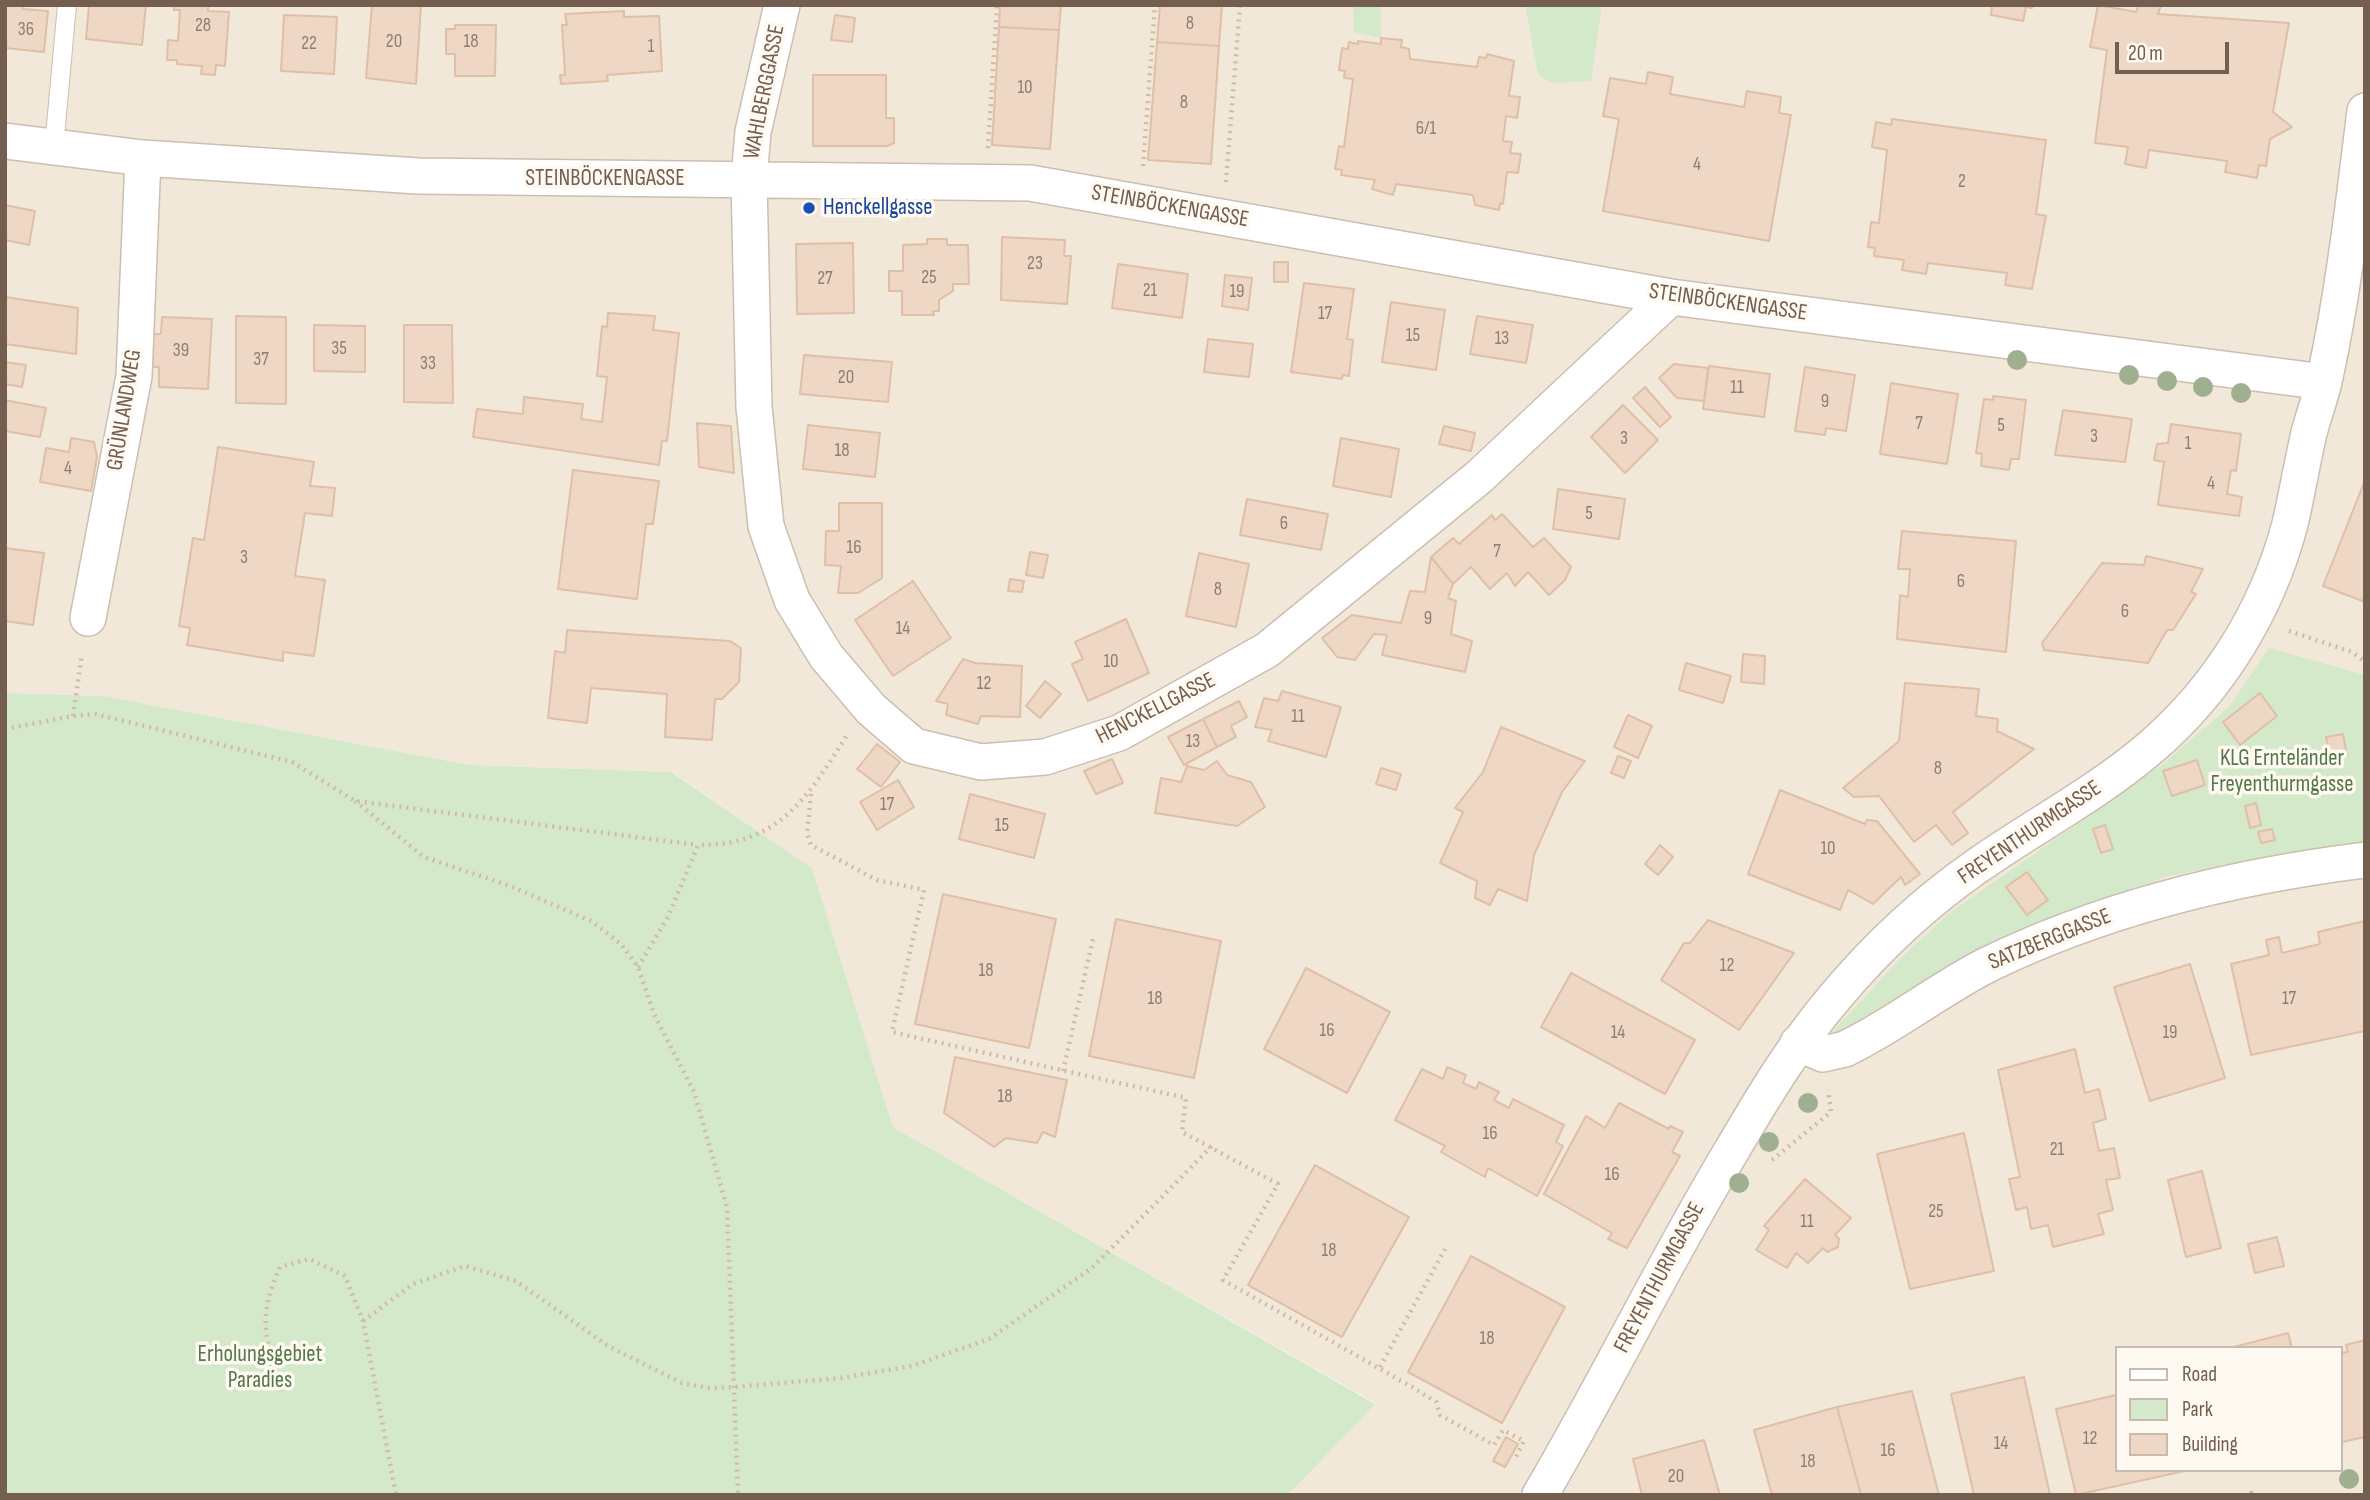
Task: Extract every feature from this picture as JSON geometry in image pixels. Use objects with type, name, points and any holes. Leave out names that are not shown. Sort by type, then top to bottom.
[{"type":"street","name":"WAHLBERGGASSE","points":[[749,179],[753,132],[782,5]]},
{"type":"street","name":"FREYENTHURMGASSE","points":[[1540,1495],[1669,1256],[1798,1043],[1878,948],[1929,903],[1976,867],[2109,780],[2167,732],[2212,684],[2252,620],[2276,567],[2290,524],[2309,435],[2324,382],[2342,290],[2365,111]]},
{"type":"street","name":"STEINBÖCKENGASSE","points":[[5,141],[143,158],[432,176],[1030,183],[1671,297],[2324,382]]},
{"type":"street","name":"GRÜNLANDWEG","points":[[88,618],[134,376],[143,158]]},
{"type":"street","name":"HENCKELLGASSE","points":[[749,179],[754,407],[766,526],[792,600],[826,656],[872,709],[914,746],[981,762],[1045,757],[1119,733],[1267,650],[1479,477],[1671,297]]},
{"type":"street","name":"SATZBERGGASSE","points":[[1798,1043],[1823,1054],[1845,1049],[1985,966],[2078,925],[2131,908],[2222,887],[2365,860]]},
{"type":"lane","points":[[54,147],[67,5]]},
{"type":"path","points":[[986,181],[997,5]]},
{"type":"path","points":[[1139,202],[1155,5]]},
{"type":"path","points":[[1223,216],[1240,5]]},
{"type":"path","points":[[73,716],[88,618]]},
{"type":"path","points":[[2252,620],[2352,652],[2365,662]]},
{"type":"path","points":[[355,801],[698,845],[723,845],[765,833],[811,794],[853,725],[872,709]]},
{"type":"path","points":[[5,729],[95,714],[292,762],[355,801],[424,857],[510,887],[591,921],[621,944],[638,967],[653,1014],[694,1092],[727,1208],[738,1495]]},
{"type":"path","points":[[811,794],[807,833],[811,845],[877,880],[924,890],[892,1032],[1186,1098],[1182,1132],[1278,1184],[1223,1280],[1380,1367],[1436,1402],[1440,1415],[1494,1445],[1503,1430],[1524,1441],[1515,1458]]},
{"type":"path","points":[[638,967],[668,917],[698,845]]},
{"type":"path","points":[[1062,1071],[1093,939]]},
{"type":"path","points":[[363,1321],[413,1283],[465,1266],[516,1282],[608,1346],[682,1383],[709,1388],[735,1387],[841,1378],[912,1366],[989,1339],[1092,1268],[1212,1146]]},
{"type":"path","points":[[1380,1367],[1445,1250]]},
{"type":"path","points":[[281,1391],[265,1331],[266,1300],[280,1267],[309,1259],[345,1276],[363,1321],[396,1495]]},
{"type":"shaded area","points":[[5,5],[2365,5],[2365,1495],[1288,1495],[1375,1403],[893,1127],[812,868],[672,772],[470,765],[103,696],[5,693]]},
{"type":"green space","points":[[1353,5],[1381,5],[1381,38],[1354,32]]},
{"type":"green space","points":[[1525,5],[1602,5],[1591,81],[1551,83],[1538,74]]},
{"type":"green space","name":"KLG Ernteländer Freyenthurmgasse","points":[[2269,648],[2365,675],[2365,841],[2168,876],[2025,931],[1834,1037],[1834,1030],[1903,956],[1951,912],[2163,764],[2229,707]]},
{"type":"green space","name":"Erholungsgebiet Paradies","points":[[5,693],[103,696],[470,765],[671,772],[812,868],[893,1127],[1375,1404],[1288,1495],[5,1495]]},
{"type":"building","points":[[5,5],[24,5],[23,9],[48,11],[44,52],[5,48]]},
{"type":"building","points":[[89,5],[146,5],[142,45],[86,39]]},
{"type":"building","points":[[174,5],[208,5],[208,11],[229,12],[225,66],[216,65],[215,75],[201,74],[202,66],[177,64],[177,60],[167,60],[168,40],[178,41],[180,10],[174,10]]},
{"type":"building","points":[[372,5],[421,5],[416,84],[366,78]]},
{"type":"building","points":[[1000,5],[1061,5],[1059,30],[999,27]]},
{"type":"building","points":[[1160,5],[1222,5],[1219,46],[1157,42]]},
{"type":"building","points":[[1992,5],[2032,5],[2032,8],[2026,7],[2023,21],[1991,15]]},
{"type":"building","points":[[2098,5],[2136,12],[2139,5],[2161,5],[2158,14],[2289,23],[2273,112],[2292,127],[2270,139],[2266,166],[2259,165],[2257,178],[2225,172],[2227,161],[2149,150],[2146,168],[2125,164],[2128,147],[2095,143],[2107,50],[2090,47]]},
{"type":"building","points":[[624,11],[624,17],[659,16],[662,71],[607,75],[608,81],[561,84],[560,75],[565,75],[562,25],[567,25],[565,14]]},
{"type":"building","points":[[284,15],[337,17],[334,74],[281,71]]},
{"type":"building","points":[[835,15],[855,18],[852,42],[831,40]]},
{"type":"building","points":[[455,25],[496,25],[495,76],[455,76],[455,54],[446,54],[446,29],[455,29]]},
{"type":"building","points":[[999,27],[1059,30],[1050,149],[992,145]]},
{"type":"building","points":[[1381,38],[1402,40],[1401,47],[1409,49],[1410,59],[1477,67],[1479,57],[1486,58],[1487,54],[1514,61],[1509,96],[1520,97],[1517,118],[1506,116],[1503,141],[1512,142],[1510,153],[1521,154],[1518,173],[1507,172],[1503,204],[1500,203],[1499,210],[1475,205],[1473,195],[1396,184],[1393,195],[1372,189],[1375,180],[1341,175],[1342,170],[1335,169],[1339,146],[1344,147],[1353,79],[1344,78],[1345,71],[1339,70],[1342,48],[1348,49],[1349,42],[1358,44],[1358,41],[1381,44]]},
{"type":"building","points":[[1157,42],[1219,46],[1211,164],[1148,160]]},
{"type":"building","points":[[1648,72],[1673,77],[1670,94],[1744,107],[1747,91],[1781,97],[1779,113],[1791,115],[1769,241],[1603,211],[1619,119],[1603,116],[1610,78],[1646,84]]},
{"type":"building","points":[[813,75],[886,75],[886,118],[894,118],[894,143],[887,146],[813,146]]},
{"type":"building","points":[[1892,119],[2046,140],[2036,214],[2046,216],[2032,289],[2005,285],[2007,273],[1928,263],[1926,274],[1902,270],[1904,260],[1874,256],[1875,248],[1868,247],[1871,222],[1879,223],[1887,150],[1872,147],[1876,122],[1891,125]]},
{"type":"building","points":[[5,205],[35,211],[29,245],[5,240]]},
{"type":"building","points":[[1002,237],[1065,240],[1064,256],[1071,256],[1067,304],[1001,300]]},
{"type":"building","points":[[927,239],[947,239],[947,245],[968,245],[969,284],[953,284],[953,291],[939,300],[939,311],[933,311],[934,315],[902,315],[902,291],[889,291],[889,271],[903,271],[903,245],[927,244]]},
{"type":"building","points":[[853,243],[854,313],[797,314],[796,244]]},
{"type":"building","points":[[1274,262],[1288,262],[1288,282],[1274,282]]},
{"type":"building","points":[[1118,264],[1188,274],[1182,318],[1112,308]]},
{"type":"building","points":[[1225,275],[1252,278],[1248,310],[1222,306]]},
{"type":"building","points":[[1304,283],[1354,289],[1347,339],[1353,340],[1349,376],[1343,375],[1342,379],[1291,372]]},
{"type":"building","points":[[5,297],[78,308],[76,354],[5,344]]},
{"type":"building","points":[[1391,302],[1445,310],[1436,370],[1382,362]]},
{"type":"building","points":[[608,313],[655,316],[653,330],[679,333],[667,441],[662,441],[659,465],[473,437],[477,409],[523,414],[524,397],[583,404],[581,419],[602,422],[607,377],[597,376],[602,326],[607,327]]},
{"type":"building","points":[[236,316],[286,317],[286,404],[236,403]]},
{"type":"building","points":[[1477,316],[1533,325],[1526,363],[1470,354]]},
{"type":"building","points":[[162,317],[212,319],[208,389],[159,387],[159,367],[151,367],[153,334],[161,334]]},
{"type":"building","points":[[314,325],[365,326],[365,372],[314,371]]},
{"type":"building","points":[[404,325],[452,325],[453,403],[404,402]]},
{"type":"building","points":[[1208,339],[1253,344],[1249,377],[1204,372]]},
{"type":"building","points":[[804,355],[892,362],[888,402],[800,394]]},
{"type":"building","points":[[5,362],[26,365],[22,387],[5,384]]},
{"type":"building","points":[[1674,364],[1708,368],[1704,401],[1677,398],[1659,378]]},
{"type":"building","points":[[1709,366],[1770,374],[1764,417],[1703,409]]},
{"type":"building","points":[[1805,367],[1855,375],[1846,431],[1826,428],[1825,435],[1795,431]]},
{"type":"building","points":[[1891,383],[1958,394],[1947,464],[1880,454]]},
{"type":"building","points":[[1645,387],[1671,417],[1660,427],[1633,398]]},
{"type":"building","points":[[1993,396],[2026,400],[2019,459],[2011,459],[2009,470],[1981,466],[1982,454],[1976,453],[1984,399],[1993,400]]},
{"type":"building","points":[[5,400],[46,408],[40,437],[5,431]]},
{"type":"building","points":[[1623,405],[1658,440],[1625,473],[1591,437]]},
{"type":"building","points":[[2063,410],[2132,419],[2125,462],[2055,455]]},
{"type":"building","points":[[697,423],[731,426],[734,473],[699,467]]},
{"type":"building","points":[[2171,424],[2241,434],[2236,471],[2231,470],[2227,494],[2242,497],[2239,516],[2158,505],[2164,462],[2154,460],[2157,444],[2168,443]]},
{"type":"building","points":[[808,425],[880,433],[875,477],[803,469]]},
{"type":"building","points":[[1444,426],[1475,433],[1471,451],[1439,444]]},
{"type":"building","points":[[71,438],[94,442],[97,457],[91,491],[40,482],[46,448],[69,452]]},
{"type":"building","points":[[1341,438],[1399,449],[1391,497],[1333,486]]},
{"type":"building","points":[[218,447],[314,462],[310,486],[335,488],[332,516],[305,513],[295,576],[325,580],[314,656],[283,652],[283,661],[187,645],[190,628],[179,626],[193,538],[204,540]]},
{"type":"building","points":[[573,470],[659,481],[653,524],[646,524],[637,599],[558,589]]},
{"type":"building","points":[[2365,480],[2365,602],[2323,586]]},
{"type":"building","points":[[1558,489],[1625,499],[1619,539],[1553,529]]},
{"type":"building","points":[[1247,499],[1328,514],[1321,550],[1240,535]]},
{"type":"building","points":[[839,503],[882,503],[882,578],[858,593],[838,593],[841,566],[825,565],[826,531],[839,531]]},
{"type":"building","points":[[1502,514],[1533,547],[1544,538],[1571,567],[1565,580],[1549,595],[1528,572],[1515,586],[1507,573],[1490,589],[1471,567],[1453,584],[1431,557],[1453,538],[1459,544],[1492,515],[1495,520]]},
{"type":"building","points":[[1902,531],[2016,541],[2006,652],[1897,639],[1900,595],[1908,597],[1910,569],[1898,569]]},
{"type":"building","points":[[5,548],[44,553],[33,625],[5,621]]},
{"type":"building","points":[[1030,552],[1048,555],[1043,578],[1026,575]]},
{"type":"building","points":[[1199,553],[1249,564],[1236,627],[1186,616]]},
{"type":"building","points":[[2146,556],[2203,569],[2191,592],[2196,594],[2173,630],[2167,630],[2148,663],[2044,650],[2042,643],[2102,563],[2144,565]]},
{"type":"building","points":[[1431,557],[1453,584],[1448,598],[1456,601],[1451,634],[1472,641],[1465,672],[1382,655],[1387,635],[1374,634],[1355,660],[1337,657],[1322,638],[1352,615],[1401,623],[1410,591],[1425,592]]},
{"type":"building","points":[[1010,579],[1024,581],[1022,592],[1008,591]]},
{"type":"building","points":[[913,581],[951,638],[893,676],[855,620]]},
{"type":"building","points":[[1126,619],[1149,673],[1088,701],[1072,664],[1083,659],[1075,642]]},
{"type":"building","points":[[567,630],[730,641],[741,648],[739,682],[722,699],[715,699],[712,740],[665,737],[667,694],[591,688],[587,723],[548,718],[555,651],[565,653]]},
{"type":"building","points":[[1743,654],[1765,656],[1764,684],[1741,682]]},
{"type":"building","points":[[963,659],[975,663],[1022,666],[1020,717],[981,716],[978,724],[946,715],[948,704],[936,701]]},
{"type":"building","points":[[1686,663],[1731,676],[1723,703],[1679,690]]},
{"type":"building","points":[[1045,681],[1061,694],[1040,718],[1026,706]]},
{"type":"building","points":[[1905,683],[1979,689],[1976,716],[1998,719],[1997,731],[2034,749],[1953,812],[1968,833],[1952,845],[1936,825],[1914,842],[1879,796],[1854,797],[1843,788],[1899,741]]},
{"type":"building","points":[[1282,691],[1341,707],[1326,757],[1268,741],[1272,730],[1255,727],[1264,698],[1278,701]]},
{"type":"building","points":[[2260,693],[2277,716],[2240,745],[2223,722]]},
{"type":"building","points":[[1239,701],[1247,717],[1231,726],[1236,737],[1217,747],[1203,719]]},
{"type":"building","points":[[1628,715],[1652,726],[1638,758],[1614,747]]},
{"type":"building","points":[[1203,719],[1217,747],[1184,765],[1168,737]]},
{"type":"building","points":[[1501,727],[1585,761],[1562,792],[1534,855],[1527,901],[1498,889],[1490,905],[1475,898],[1477,881],[1440,863],[1463,812],[1455,808],[1483,772]]},
{"type":"building","points":[[2343,734],[2347,756],[2331,759],[2326,737]]},
{"type":"building","points":[[877,744],[900,762],[881,787],[857,769]]},
{"type":"building","points":[[1618,756],[1631,761],[1624,778],[1611,773]]},
{"type":"building","points":[[1112,759],[1123,783],[1096,794],[1084,771]]},
{"type":"building","points":[[2197,760],[2205,785],[2172,796],[2163,771]]},
{"type":"building","points":[[1217,761],[1227,775],[1251,782],[1265,807],[1237,826],[1155,813],[1161,778],[1181,782],[1187,766],[1204,770]]},
{"type":"building","points":[[1381,768],[1401,774],[1396,790],[1376,784]]},
{"type":"building","points":[[898,780],[914,807],[877,830],[860,802]]},
{"type":"building","points":[[1780,790],[1865,824],[1867,820],[1877,821],[1920,874],[1905,885],[1901,877],[1873,904],[1848,890],[1840,910],[1748,874]]},
{"type":"building","points":[[970,794],[1045,814],[1034,858],[959,839]]},
{"type":"building","points":[[2256,803],[2261,825],[2250,828],[2245,806]]},
{"type":"building","points":[[2105,825],[2113,849],[2101,853],[2093,829]]},
{"type":"building","points":[[2272,829],[2275,840],[2261,843],[2258,832]]},
{"type":"building","points":[[1660,845],[1673,857],[1658,875],[1645,864]]},
{"type":"building","points":[[2027,872],[2048,900],[2027,915],[2006,887]]},
{"type":"building","points":[[943,894],[1056,919],[1029,1048],[915,1024]]},
{"type":"building","points":[[1116,919],[1221,941],[1194,1078],[1089,1056]]},
{"type":"building","points":[[1708,920],[1794,953],[1739,1030],[1661,980],[1684,943],[1690,943]]},
{"type":"building","points":[[2365,921],[2365,1031],[2251,1055],[2231,964],[2269,955],[2266,940],[2279,937],[2282,953],[2320,944],[2318,932]]},
{"type":"building","points":[[2190,964],[2225,1078],[2150,1101],[2114,987]]},
{"type":"building","points":[[1306,968],[1390,1012],[1347,1093],[1264,1049]]},
{"type":"building","points":[[1571,973],[1695,1040],[1665,1094],[1541,1027]]},
{"type":"building","points":[[2075,1049],[2085,1093],[2099,1089],[2106,1119],[2093,1123],[2099,1151],[2114,1148],[2120,1178],[2106,1180],[2113,1210],[2098,1214],[2104,1234],[2053,1247],[2048,1225],[2031,1229],[2027,1207],[2016,1210],[2009,1179],[2020,1177],[1998,1070]]},
{"type":"building","points":[[955,1057],[1067,1080],[1055,1137],[1043,1132],[1037,1143],[1006,1138],[994,1147],[944,1113]]},
{"type":"building","points":[[1447,1067],[1466,1075],[1463,1083],[1476,1089],[1479,1082],[1499,1092],[1494,1100],[1509,1108],[1513,1099],[1564,1125],[1556,1142],[1563,1146],[1537,1196],[1488,1168],[1485,1177],[1441,1152],[1445,1146],[1395,1120],[1422,1069],[1443,1079]]},
{"type":"building","points":[[1619,1103],[1669,1129],[1670,1126],[1683,1132],[1672,1152],[1680,1156],[1627,1248],[1608,1239],[1612,1233],[1544,1194],[1586,1116],[1605,1128]]},
{"type":"building","points":[[1964,1133],[1994,1271],[1910,1289],[1877,1154]]},
{"type":"building","points":[[1315,1165],[1409,1217],[1342,1337],[1248,1285]]},
{"type":"building","points":[[2202,1171],[2221,1248],[2186,1257],[2168,1180]]},
{"type":"building","points":[[1805,1179],[1851,1218],[1835,1235],[1839,1239],[1838,1247],[1827,1252],[1823,1248],[1808,1263],[1796,1253],[1787,1268],[1756,1250],[1769,1230],[1764,1226]]},
{"type":"building","points":[[2277,1237],[2284,1266],[2255,1273],[2248,1244]]},
{"type":"building","points":[[1471,1256],[1565,1307],[1502,1423],[1408,1372]]},
{"type":"building","points":[[2288,1333],[2291,1346],[2238,1346]]},
{"type":"building","points":[[2365,1340],[2365,1437],[2342,1442],[2342,1353],[2348,1352],[2346,1345]]},
{"type":"building","points":[[2024,1377],[2050,1495],[1974,1495],[1951,1394]]},
{"type":"building","points":[[1912,1391],[1939,1495],[1861,1495],[1837,1407]]},
{"type":"building","points":[[2114,1395],[2114,1472],[2180,1472],[2076,1495],[2056,1409]]},
{"type":"building","points":[[1837,1407],[1861,1495],[1772,1495],[1754,1430]]},
{"type":"building","points":[[1506,1437],[1518,1444],[1505,1467],[1493,1461]]},
{"type":"building","points":[[1704,1440],[1720,1495],[1642,1495],[1633,1459]]},
{"type":"place","name":"Henckellgasse","points":[[809,208]]}]
